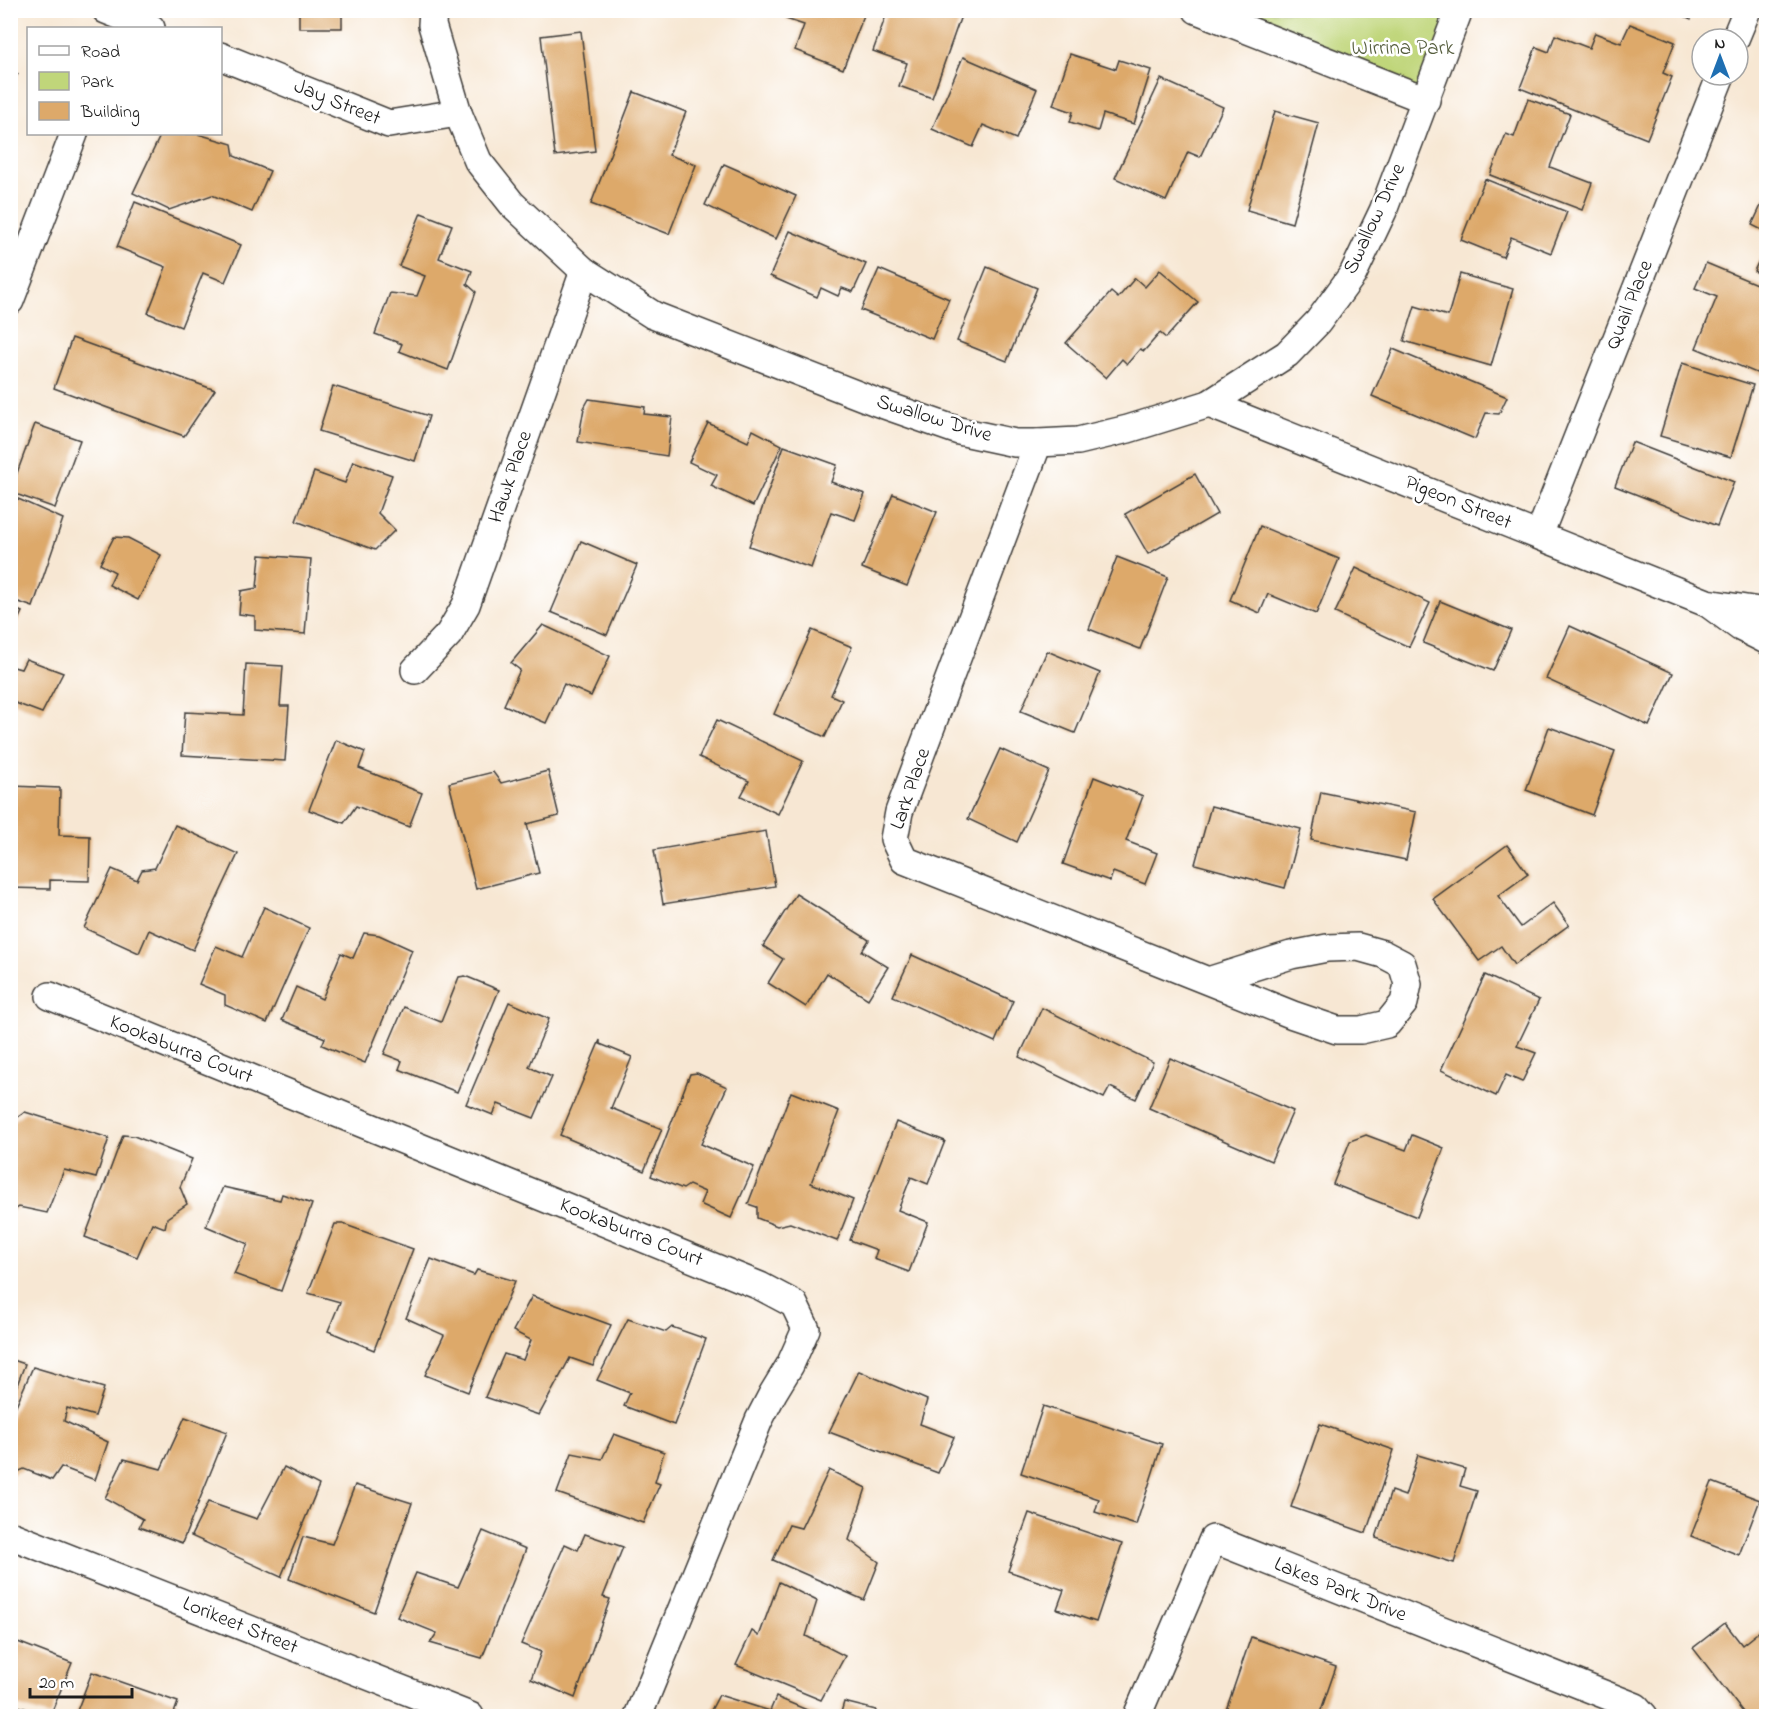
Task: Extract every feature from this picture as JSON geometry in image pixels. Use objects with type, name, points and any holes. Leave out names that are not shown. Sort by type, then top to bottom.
[{"type":"street","name":"Swallow Drive","points":[[433,10],[432,25],[458,113],[478,161],[512,204],[584,271],[653,315],[876,402],[959,431],[1015,443],[1078,441],[1128,429],[1209,404],[1287,354],[1318,322],[1353,274],[1383,211],[1459,10]]},
{"type":"street","points":[[1197,10],[1425,100]]},
{"type":"street","points":[[1740,27],[1747,10]]},
{"type":"street","points":[[113,18],[147,27]]},
{"type":"street","name":"Jay Street","points":[[222,58],[389,124],[458,113]]},
{"type":"street","name":"Quail Place","points":[[1539,535],[1716,87]]},
{"type":"street","points":[[10,301],[74,135]]},
{"type":"street","name":"Hawk Place","points":[[415,670],[449,634],[466,605],[584,271]]},
{"type":"street","name":"Pigeon Street","points":[[1209,404],[1707,603],[1767,612]]},
{"type":"street","name":"Lark Place","points":[[1038,443],[899,812],[894,839],[904,860],[1293,1015],[1337,1030],[1361,1030],[1387,1023],[1404,1003],[1408,984],[1402,964],[1383,954],[1358,947],[1327,948],[1291,955],[1209,981]]},
{"type":"street","name":"Pigeon Street","points":[[1707,603],[1740,627],[1767,640]]},
{"type":"street","name":"Kookaburra Court","points":[[50,996],[760,1286],[794,1304],[806,1329],[790,1365],[759,1420],[638,1716]]},
{"type":"street","name":"Lorikeet Street","points":[[10,1535],[470,1716]]},
{"type":"street","name":"Lakes Park Drive","points":[[1137,1716],[1212,1539],[1636,1707],[1644,1716]]},
{"type":"green space","name":"Wirrina Park","points":[[1197,11],[1459,11],[1426,100]]},
{"type":"building","points":[[299,10],[342,10],[342,28],[299,28]]},
{"type":"building","points":[[789,10],[866,10],[843,69],[795,50],[804,25],[786,19]]},
{"type":"building","points":[[888,10],[963,10],[932,98],[899,86],[907,63],[873,51]]},
{"type":"building","points":[[1671,10],[1694,10],[1691,19]]},
{"type":"building","points":[[1630,24],[1675,42],[1663,73],[1672,77],[1647,139],[1520,88],[1536,47],[1549,52],[1555,35],[1589,48],[1595,33],[1621,43]]},
{"type":"building","points":[[581,31],[595,151],[555,156],[541,36]]},
{"type":"building","points":[[1070,54],[1116,69],[1119,60],[1151,70],[1134,124],[1103,114],[1098,131],[1070,122],[1073,112],[1053,105]]},
{"type":"building","points":[[963,57],[1037,89],[1016,139],[983,125],[973,147],[932,129]]},
{"type":"building","points":[[10,68],[18,74],[10,83]]},
{"type":"building","points":[[1161,79],[1223,107],[1200,157],[1188,152],[1166,201],[1115,178]]},
{"type":"building","points":[[634,92],[686,112],[669,155],[696,165],[669,234],[591,204]]},
{"type":"building","points":[[1528,99],[1570,114],[1550,167],[1592,183],[1582,210],[1490,175],[1506,134],[1514,137]]},
{"type":"building","points":[[1275,111],[1319,123],[1292,223],[1247,210]]},
{"type":"building","points":[[161,135],[201,135],[232,144],[234,156],[270,171],[252,212],[212,195],[169,210],[133,193]]},
{"type":"building","points":[[724,164],[796,196],[776,239],[705,205]]},
{"type":"building","points":[[1485,179],[1567,212],[1551,253],[1511,237],[1503,257],[1461,240]]},
{"type":"building","points":[[1766,195],[1766,232],[1752,225]]},
{"type":"building","points":[[135,202],[241,245],[225,282],[203,273],[181,327],[148,313],[166,267],[117,247]]},
{"type":"building","points":[[421,213],[452,225],[439,258],[472,271],[467,284],[476,292],[448,370],[399,351],[402,344],[375,334],[390,293],[417,296],[425,276],[399,266]]},
{"type":"building","points":[[790,231],[866,264],[853,292],[842,288],[838,296],[821,288],[817,297],[770,276]]},
{"type":"building","points":[[1766,246],[1766,277],[1754,271]]},
{"type":"building","points":[[1706,263],[1766,288],[1764,342],[1766,343],[1766,377],[1696,348],[1717,297],[1695,288]]},
{"type":"building","points":[[987,267],[1037,288],[1007,361],[957,341]]},
{"type":"building","points":[[879,269],[949,299],[932,339],[861,310]]},
{"type":"building","points":[[1160,270],[1198,302],[1166,338],[1160,333],[1144,351],[1140,349],[1127,364],[1122,359],[1106,378],[1066,343],[1111,292],[1118,298],[1135,278],[1145,287]]},
{"type":"building","points":[[1460,274],[1513,289],[1491,366],[1404,341],[1415,306],[1448,316]]},
{"type":"building","points":[[72,338],[215,390],[184,436],[54,388]]},
{"type":"building","points":[[1393,349],[1507,397],[1499,414],[1486,413],[1475,439],[1372,396]]},
{"type":"building","points":[[1682,363],[1753,385],[1731,457],[1660,436]]},
{"type":"building","points":[[333,386],[429,416],[415,461],[319,431]]},
{"type":"building","points":[[589,399],[645,407],[644,414],[672,417],[667,456],[578,442],[584,408]]},
{"type":"building","points":[[708,423],[748,442],[753,430],[782,445],[753,506],[711,486],[717,475],[689,462]]},
{"type":"building","points":[[35,424],[80,440],[55,508],[10,492]]},
{"type":"building","points":[[1632,442],[1734,482],[1717,526],[1615,486]]},
{"type":"building","points":[[784,446],[837,465],[831,482],[865,494],[855,520],[831,512],[811,568],[749,546]]},
{"type":"building","points":[[353,461],[392,475],[378,513],[395,530],[375,550],[296,521],[314,472],[345,483]]},
{"type":"building","points":[[1195,474],[1217,514],[1148,554],[1125,514]]},
{"type":"building","points":[[893,494],[937,512],[907,586],[862,568]]},
{"type":"building","points":[[16,498],[63,519],[33,607],[10,599],[10,499]]},
{"type":"building","points":[[1260,526],[1339,559],[1316,614],[1268,594],[1260,613],[1230,600]]},
{"type":"building","points":[[114,537],[128,538],[161,555],[138,600],[109,585],[115,572],[100,564]]},
{"type":"building","points":[[581,541],[637,565],[607,635],[551,612]]},
{"type":"building","points":[[260,555],[311,559],[305,634],[255,630],[255,616],[239,614],[241,591],[257,588]]},
{"type":"building","points":[[1117,557],[1168,577],[1140,649],[1089,629]]},
{"type":"building","points":[[1356,568],[1430,603],[1409,647],[1335,613]]},
{"type":"building","points":[[1440,601],[1511,630],[1493,671],[1423,643]]},
{"type":"building","points":[[10,607],[22,612],[10,636]]},
{"type":"building","points":[[543,625],[610,656],[591,696],[564,684],[546,723],[504,705],[520,670],[511,663]]},
{"type":"building","points":[[1570,626],[1673,673],[1649,726],[1546,679]]},
{"type":"building","points":[[812,630],[852,647],[831,695],[842,700],[825,737],[774,714]]},
{"type":"building","points":[[1047,651],[1100,673],[1075,733],[1021,711]]},
{"type":"building","points":[[26,659],[63,673],[42,713],[10,701],[10,666],[21,669]]},
{"type":"building","points":[[246,664],[283,666],[280,706],[289,706],[285,761],[182,755],[185,712],[243,715]]},
{"type":"building","points":[[717,720],[803,761],[778,814],[741,796],[749,781],[699,757]]},
{"type":"building","points":[[1549,727],[1615,751],[1592,815],[1526,790]]},
{"type":"building","points":[[336,740],[365,752],[359,768],[422,793],[409,827],[356,806],[344,823],[309,810]]},
{"type":"building","points":[[1000,749],[1049,771],[1017,842],[968,819]]},
{"type":"building","points":[[548,771],[559,816],[527,824],[539,873],[476,889],[449,783],[493,772],[501,783]]},
{"type":"building","points":[[1094,777],[1143,796],[1126,841],[1157,853],[1145,884],[1113,872],[1110,881],[1063,864]]},
{"type":"building","points":[[12,786],[60,788],[59,835],[90,836],[89,881],[50,880],[50,889],[10,888]]},
{"type":"building","points":[[1321,792],[1416,812],[1406,860],[1311,840]]},
{"type":"building","points":[[1211,806],[1301,829],[1285,888],[1195,864]]},
{"type":"building","points":[[175,825],[238,854],[193,950],[149,930],[139,953],[84,928],[112,869],[137,880],[142,870],[155,868]]},
{"type":"building","points":[[766,831],[775,886],[663,904],[654,850]]},
{"type":"building","points":[[1507,845],[1528,874],[1498,896],[1521,927],[1553,903],[1569,925],[1514,965],[1501,946],[1479,961],[1433,899]]},
{"type":"building","points":[[796,894],[869,940],[862,951],[888,967],[868,999],[827,973],[806,1007],[768,983],[783,959],[763,946]]},
{"type":"building","points":[[264,907],[309,928],[267,1023],[225,1005],[225,995],[199,984],[216,946],[242,957]]},
{"type":"building","points":[[364,933],[379,935],[412,950],[365,1063],[322,1045],[325,1038],[282,1020],[296,987],[322,999],[341,953],[353,958]]},
{"type":"building","points":[[912,955],[1013,1001],[995,1042],[893,996]]},
{"type":"building","points":[[1485,975],[1539,1000],[1517,1046],[1536,1053],[1522,1082],[1506,1075],[1496,1096],[1441,1070]]},
{"type":"building","points":[[465,976],[499,990],[457,1092],[399,1069],[402,1061],[384,1054],[404,1007],[441,1022],[459,977]]},
{"type":"building","points":[[509,1002],[549,1019],[529,1067],[552,1077],[534,1118],[498,1104],[493,1115],[466,1104]]},
{"type":"building","points":[[1042,1008],[1153,1062],[1136,1099],[1110,1087],[1104,1098],[1019,1057]]},
{"type":"building","points":[[600,1040],[600,1044],[632,1057],[611,1108],[662,1129],[644,1171],[560,1135]]},
{"type":"building","points":[[1170,1058],[1293,1111],[1271,1161],[1149,1108]]},
{"type":"building","points":[[697,1073],[727,1087],[701,1144],[754,1167],[731,1218],[700,1204],[705,1192],[689,1185],[683,1189],[651,1176],[690,1074]]},
{"type":"building","points":[[791,1092],[839,1111],[811,1183],[853,1200],[837,1241],[790,1223],[777,1226],[757,1218],[757,1207],[748,1204]]},
{"type":"building","points":[[25,1112],[109,1138],[96,1178],[64,1170],[47,1213],[19,1207],[10,1213],[10,1123]]},
{"type":"building","points":[[896,1122],[945,1141],[928,1184],[911,1177],[898,1210],[928,1222],[909,1272],[874,1259],[877,1250],[850,1240]]},
{"type":"building","points":[[123,1135],[134,1136],[192,1159],[180,1187],[187,1204],[167,1218],[165,1228],[152,1223],[137,1257],[85,1237]]},
{"type":"building","points":[[1366,1135],[1406,1150],[1412,1135],[1444,1148],[1417,1217],[1333,1184],[1350,1141]]},
{"type":"building","points":[[223,1187],[280,1200],[282,1194],[312,1204],[281,1291],[234,1274],[248,1244],[206,1226]]},
{"type":"building","points":[[335,1224],[343,1224],[413,1249],[374,1350],[328,1331],[340,1302],[308,1293]]},
{"type":"building","points":[[431,1259],[474,1275],[477,1270],[515,1281],[468,1392],[425,1375],[444,1335],[406,1318]]},
{"type":"building","points":[[532,1296],[611,1325],[593,1366],[570,1358],[539,1415],[485,1397],[504,1354],[523,1360],[531,1340],[513,1331]]},
{"type":"building","points":[[628,1319],[666,1332],[672,1327],[706,1339],[674,1425],[624,1406],[630,1393],[597,1380]]},
{"type":"building","points":[[10,1359],[25,1364],[11,1401],[10,1401]]},
{"type":"building","points":[[33,1367],[104,1388],[95,1416],[67,1408],[64,1421],[108,1442],[95,1480],[61,1467],[52,1480],[24,1469],[13,1474],[10,1472],[10,1419]]},
{"type":"building","points":[[859,1371],[927,1400],[920,1424],[954,1437],[938,1473],[829,1432]]},
{"type":"building","points":[[1043,1406],[1162,1444],[1136,1525],[1095,1512],[1099,1499],[1021,1473]]},
{"type":"building","points":[[185,1417],[227,1432],[182,1543],[139,1527],[143,1519],[105,1498],[124,1459],[161,1469]]},
{"type":"building","points":[[1320,1424],[1394,1450],[1366,1533],[1291,1507]]},
{"type":"building","points":[[614,1434],[664,1452],[655,1482],[660,1484],[643,1523],[557,1493],[572,1453],[602,1459]]},
{"type":"building","points":[[1418,1455],[1465,1469],[1460,1486],[1477,1491],[1454,1563],[1376,1538],[1391,1491],[1405,1496]]},
{"type":"building","points":[[284,1467],[319,1485],[281,1577],[191,1536],[208,1502],[257,1519]]},
{"type":"building","points":[[829,1470],[866,1488],[849,1540],[879,1562],[864,1600],[773,1560],[789,1525],[801,1528]]},
{"type":"building","points":[[1712,1482],[1760,1500],[1739,1555],[1691,1536]]},
{"type":"building","points":[[355,1485],[412,1503],[374,1612],[289,1579],[303,1537],[332,1544]]},
{"type":"building","points":[[1029,1513],[1122,1544],[1096,1622],[1057,1609],[1064,1590],[1008,1571]]},
{"type":"building","points":[[483,1531],[526,1549],[482,1658],[430,1643],[437,1633],[397,1617],[416,1573],[458,1587]]},
{"type":"building","points":[[585,1534],[623,1547],[603,1597],[610,1599],[575,1698],[531,1679],[541,1652],[521,1644],[565,1544],[578,1550]]},
{"type":"building","points":[[779,1582],[817,1601],[806,1636],[845,1656],[821,1700],[736,1665],[752,1631],[759,1636]]},
{"type":"building","points":[[1725,1623],[1742,1645],[1766,1626],[1766,1716],[1746,1716],[1693,1648]]},
{"type":"building","points":[[1251,1637],[1336,1667],[1319,1716],[1224,1716]]},
{"type":"building","points":[[10,1639],[72,1663],[50,1716],[14,1705],[10,1712]]},
{"type":"building","points":[[92,1672],[178,1702],[173,1716],[75,1716]]},
{"type":"building","points":[[719,1695],[770,1711],[776,1697],[819,1715],[708,1716]]},
{"type":"building","points":[[844,1702],[876,1710],[874,1716],[840,1716]]}]
